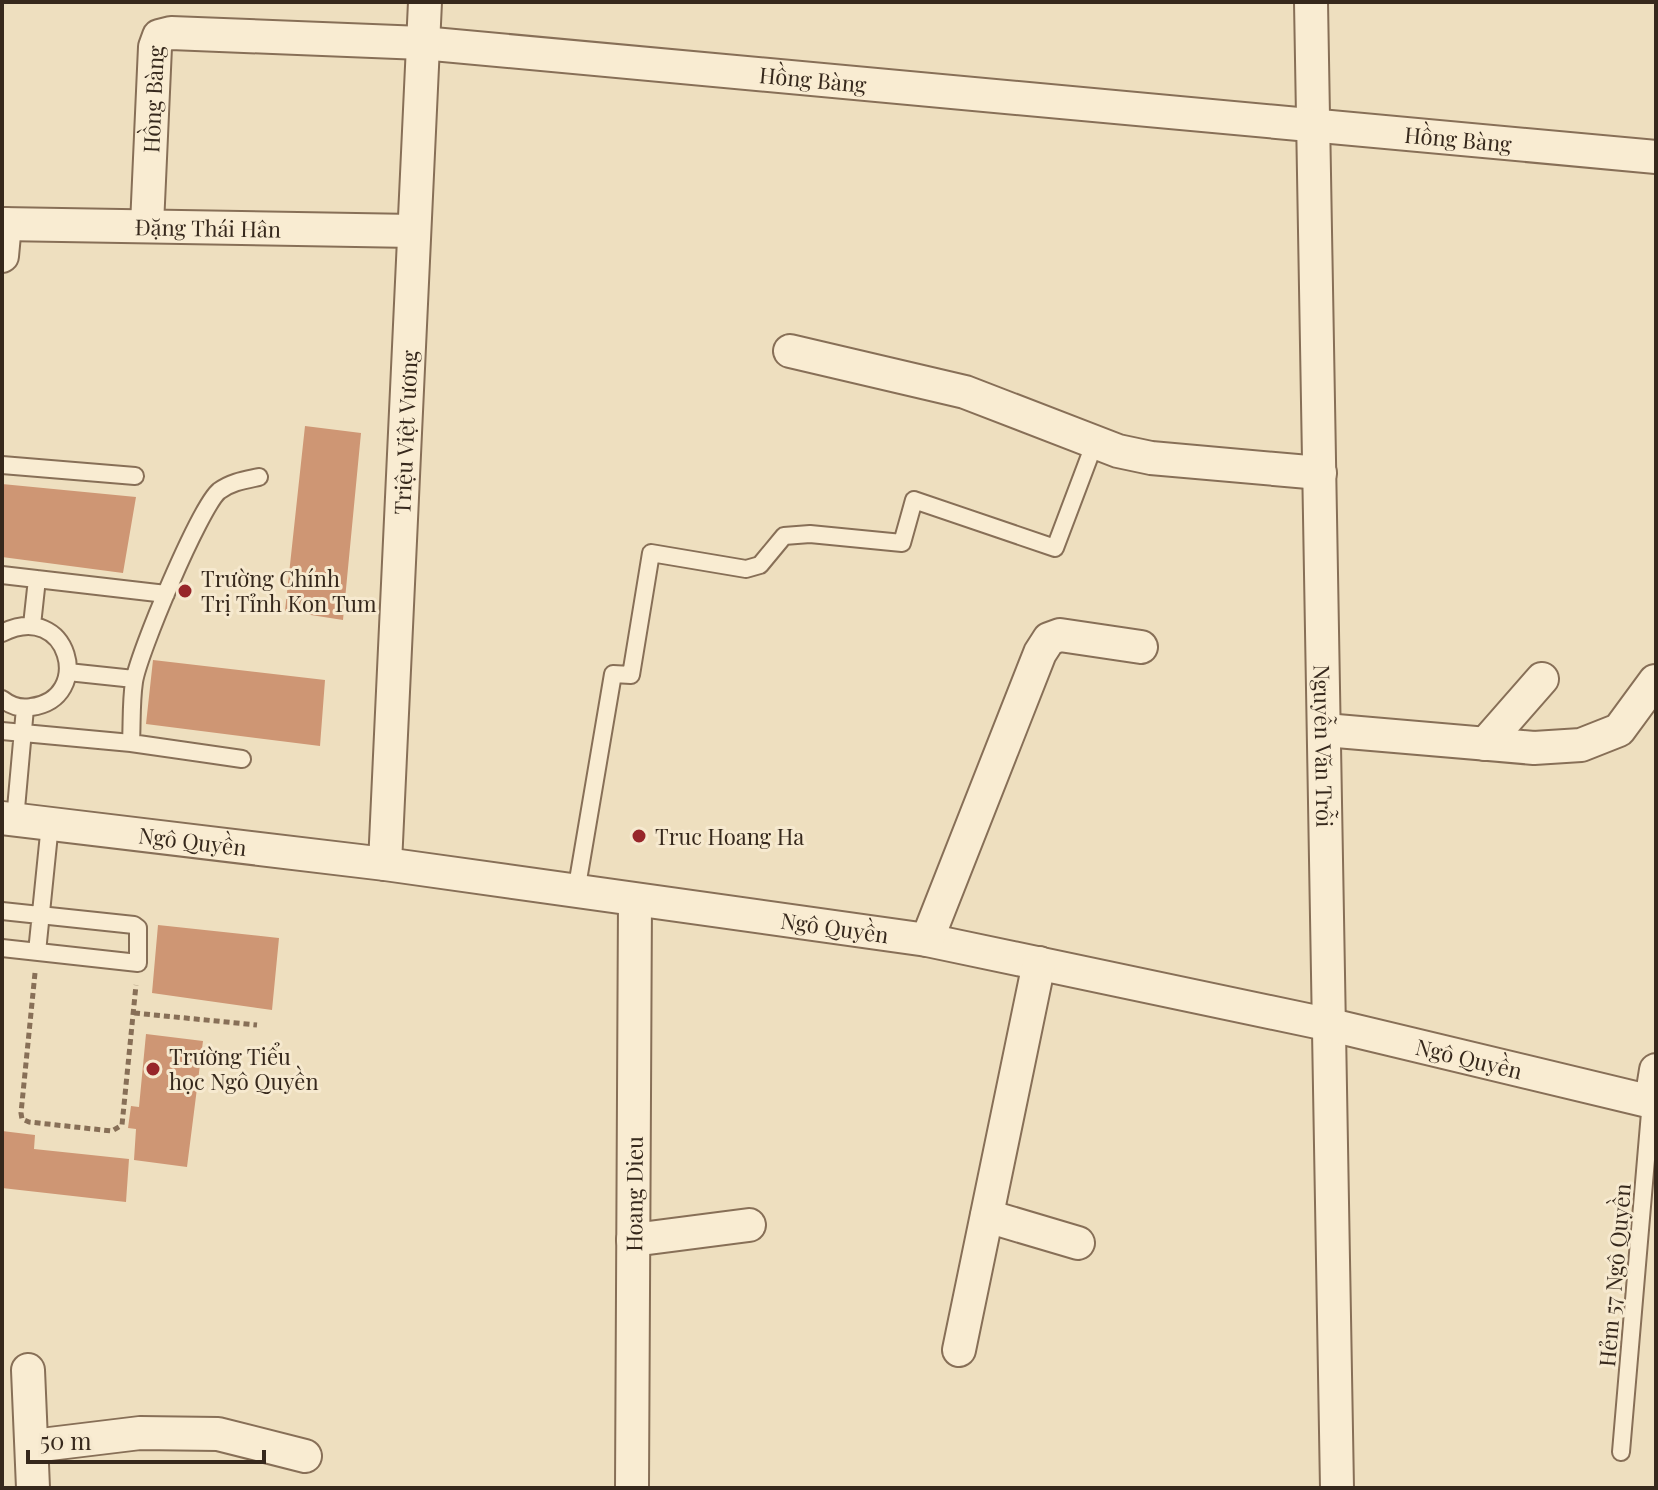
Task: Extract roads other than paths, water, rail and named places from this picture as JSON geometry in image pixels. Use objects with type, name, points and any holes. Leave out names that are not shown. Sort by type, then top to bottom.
[{"type":"street","name":"Triệu Việt Vương","points":[[385,864],[425,2]]},
{"type":"street","name":"Nguyễn Văn Trỗi","points":[[1311,2],[1337,1488]]},
{"type":"street","name":"Hồng Bàng","points":[[147,225],[155,47],[159,36],[171,33],[422,43],[1656,157]]},
{"type":"street","name":"Đặng Thái Hân","points":[[4,224],[414,231]]},
{"type":"street","points":[[2,256],[4,224]]},
{"type":"street","points":[[790,351],[965,392],[1118,451],[1151,458],[1320,473]]},
{"type":"street","points":[[927,940],[1040,653],[1049,639],[1060,635],[1141,647]]},
{"type":"street","points":[[1485,744],[1542,679]]},
{"type":"street","points":[[1325,730],[1534,748],[1581,745],[1619,730],[1655,681]]},
{"type":"street","name":"Ngô Quyền","points":[[8,819],[385,864],[927,940],[1331,1025],[1653,1102]]},
{"type":"street","name":"Hoang Dieu","points":[[632,1488],[635,900]]},
{"type":"street","points":[[959,1350],[1039,963]]},
{"type":"street","points":[[1653,1102],[1656,1070]]},
{"type":"street","points":[[987,1216],[1078,1243]]},
{"type":"street","points":[[633,1240],[749,1225]]},
{"type":"street","points":[[28,1370],[33,1488]]},
{"type":"street","points":[[33,1446],[140,1433],[218,1434],[305,1456]]},
{"type":"lane","points":[[576,892],[613,674],[631,675],[651,553],[746,569],[760,565],[784,536],[810,534],[902,543],[914,500],[1055,548],[1095,442]]},
{"type":"lane","points":[[2,465],[135,476]]},
{"type":"lane","points":[[131,743],[134,679],[166,594],[204,511],[218,492],[236,482],[259,477]]},
{"type":"lane","points":[[2,575],[166,594]]},
{"type":"lane","points":[[32,625],[37,579]]},
{"type":"lane","points":[[2,633],[15,626],[32,625],[48,630],[60,640],[68,656],[64,687],[54,699],[40,706],[25,708],[2,699]]},
{"type":"lane","points":[[68,672],[134,679]]},
{"type":"lane","points":[[8,819],[25,708]]},
{"type":"lane","points":[[2,731],[131,743],[242,759]]},
{"type":"lane","points":[[37,952],[50,824]]},
{"type":"lane","points":[[2,911],[134,925],[139,935],[138,963],[2,948]]},
{"type":"lane","name":"Hẻm 57 Ngô Quyền","points":[[1621,1452],[1653,1102]]},
{"type":"place","name":"Trường Chính Trị Tỉnh Kon Tum","points":[[185,591]]},
{"type":"place","name":"Truc Hoang Ha","points":[[639,836]]},
{"type":"place","name":"Trường Tiểu học Ngô Quyền","points":[[153,1069]]}]
